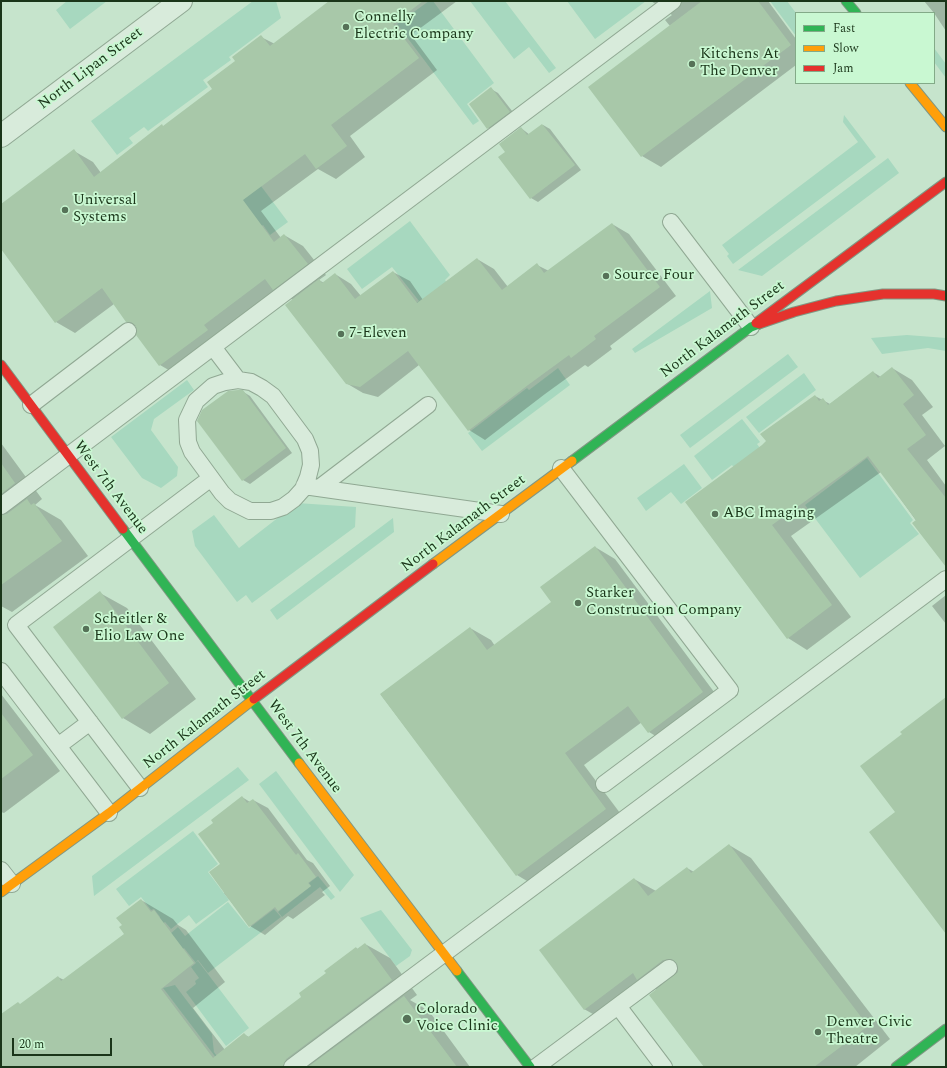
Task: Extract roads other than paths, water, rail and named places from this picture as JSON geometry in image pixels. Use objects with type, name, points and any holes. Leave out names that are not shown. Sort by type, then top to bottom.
[{"type":"main road","points":[[846,1],[855,12]]},
{"type":"main road","points":[[911,84],[946,128]]},
{"type":"main road","name":"North Kalamath Street","points":[[6,888],[109,813],[252,701],[561,468],[946,182]]},
{"type":"main road","points":[[751,327],[794,312],[836,301],[883,294],[934,294],[946,296]]},
{"type":"main road","name":"West 7th Avenue","points":[[1,365],[252,701],[530,1067]]},
{"type":"main road","points":[[896,1067],[946,1029]]},
{"type":"street","name":"North Lipan Street","points":[[1,136],[181,1]]},
{"type":"lane","points":[[1,506],[673,1]]},
{"type":"lane","points":[[671,222],[751,327]]},
{"type":"lane","points":[[31,405],[128,331]]},
{"type":"lane","points":[[213,347],[238,380]]},
{"type":"lane","points":[[312,487],[308,478],[310,452],[305,439],[273,396],[257,385],[238,380],[212,386],[203,392],[196,401],[187,420],[186,431],[192,452],[230,501],[239,507],[260,512],[283,507],[312,487],[428,405]]},
{"type":"lane","points":[[561,468],[730,690],[604,784]]},
{"type":"lane","points":[[140,788],[16,625],[211,478]]},
{"type":"lane","points":[[312,487],[501,514]]},
{"type":"lane","points":[[292,1067],[946,578]]},
{"type":"lane","points":[[1,671],[109,813]]},
{"type":"lane","points":[[58,746],[90,722]]},
{"type":"lane","points":[[1,870],[6,888]]},
{"type":"lane","points":[[536,1067],[669,968]]},
{"type":"lane","points":[[618,1006],[664,1067]]},
{"type":"place","name":"Connelly Electric Company","points":[[346,27]]},
{"type":"place","name":"Kitchens At The Denver","points":[[692,64]]},
{"type":"place","name":"Universal Systems","points":[[65,210]]},
{"type":"place","name":"Source Four","points":[[606,276]]},
{"type":"place","name":"7-Eleven","points":[[341,334]]},
{"type":"place","name":"ABC Imaging","points":[[715,514]]},
{"type":"place","name":"Starker Construction Company","points":[[578,603]]},
{"type":"place","name":"Scheitler & Elio Law One","points":[[86,629]]},
{"type":"place","name":"Colorado Voice Clinic","points":[[407,1019]]},
{"type":"place","name":"Denver Civic Theatre","points":[[818,1032]]}]
